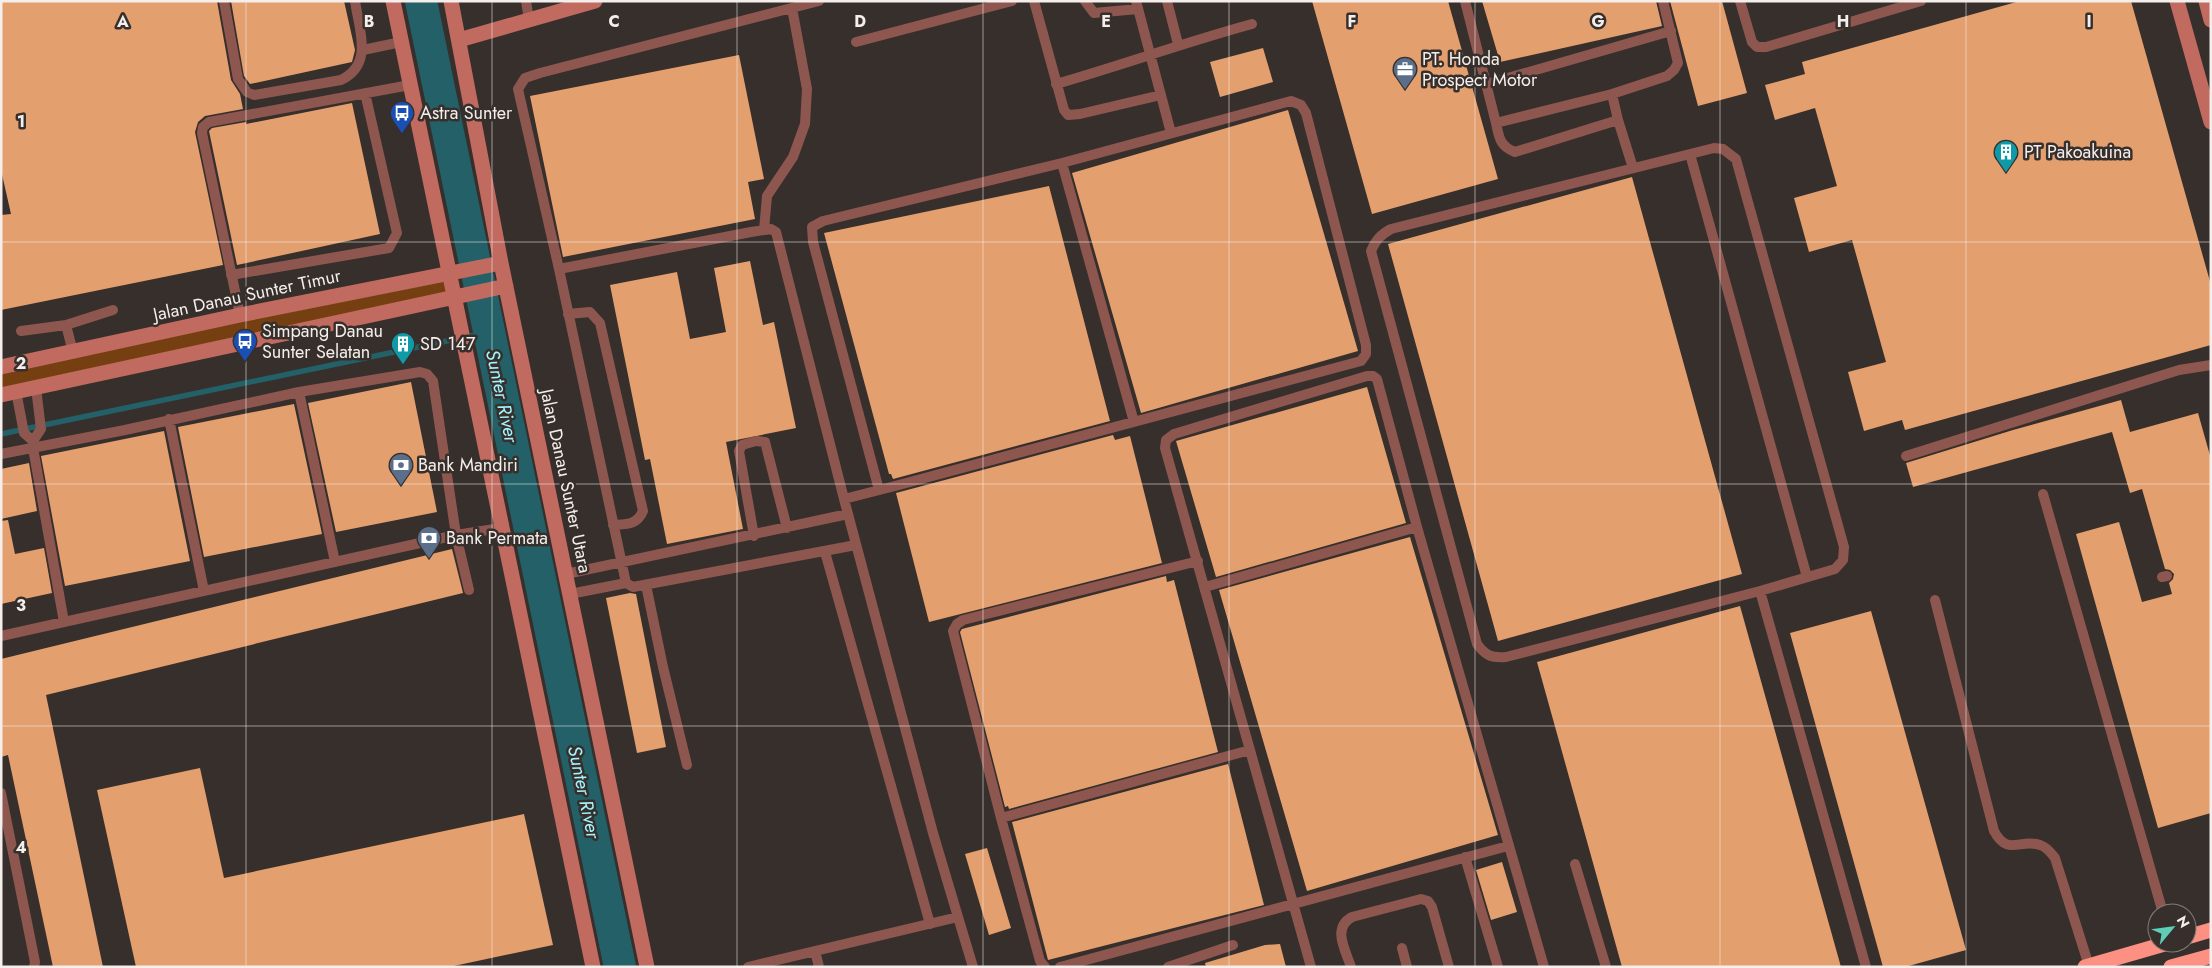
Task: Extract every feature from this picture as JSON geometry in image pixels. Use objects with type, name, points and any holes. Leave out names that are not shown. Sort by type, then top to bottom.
[{"type":"highway","points":[[2197,934],[2211,930]]},
{"type":"highway","points":[[2087,966],[2147,949]]},
{"type":"highway","points":[[2171,967],[2211,956]]},
{"type":"main road","points":[[393,1],[410,85],[455,272],[453,298],[593,967]]},
{"type":"main road","name":"Jalan Danau Sunter Utara","points":[[451,1],[460,40],[494,264],[566,574],[647,967]]},
{"type":"main road","points":[[460,40],[595,1]]},
{"type":"main road","points":[[2177,1],[2211,122]]},
{"type":"main road","points":[[2206,1],[2211,20]]},
{"type":"main road","name":"Jalan Danau Sunter Timur","points":[[1,367],[240,315],[494,264]]},
{"type":"main road","points":[[9,393],[500,288]]},
{"type":"lane","points":[[224,1],[238,79],[247,92],[254,95],[341,80],[351,75],[358,67],[363,50],[355,1]]},
{"type":"lane","points":[[526,1],[529,20]]},
{"type":"lane","points":[[626,583],[560,270],[518,89],[524,78],[819,1]]},
{"type":"lane","points":[[856,42],[1012,1]]},
{"type":"lane","points":[[1034,1],[1056,84],[1064,110],[1068,115],[1080,114],[1161,95]]},
{"type":"lane","points":[[1085,1],[1094,13],[1137,5],[1171,133]]},
{"type":"lane","points":[[1167,1],[1178,44]]},
{"type":"lane","points":[[1465,1],[1500,142],[1504,148],[1515,152],[1618,120]]},
{"type":"lane","points":[[1496,123],[1612,94],[1667,76],[1678,63],[1663,1]]},
{"type":"lane","points":[[1740,1],[1752,42],[1757,47],[1766,47],[1921,1]]},
{"type":"lane","points":[[764,230],[767,196],[793,157],[805,124],[807,89],[792,8]]},
{"type":"lane","points":[[1056,84],[1151,56],[1178,44],[1252,24]]},
{"type":"lane","points":[[1487,84],[1671,31]]},
{"type":"lane","points":[[363,50],[401,42]]},
{"type":"lane","points":[[240,315],[202,133],[204,127],[209,122],[410,85]]},
{"type":"lane","points":[[231,275],[390,248],[397,233],[365,93]]},
{"type":"lane","points":[[1612,94],[1633,168]]},
{"type":"lane","points":[[844,498],[879,490],[1361,361],[1366,354],[1366,345],[1306,113],[1301,105],[1291,101],[1062,163],[823,221],[812,227],[813,242],[879,490]]},
{"type":"lane","points":[[1714,148],[1723,149],[1736,159],[1844,547],[1843,560],[1836,569],[1760,591],[1506,657],[1486,655],[1477,644],[1371,251],[1381,234],[1391,229],[1633,168],[1714,148]]},
{"type":"lane","points":[[1690,154],[1807,577]]},
{"type":"lane","points":[[1062,163],[1134,422]]},
{"type":"lane","points":[[560,270],[764,230],[771,229],[779,237],[848,514],[932,833],[973,967]]},
{"type":"lane","points":[[21,331],[66,326],[113,310]]},
{"type":"lane","points":[[568,314],[590,312],[600,323],[643,511],[640,518],[632,524],[613,525]]},
{"type":"lane","points":[[66,326],[73,352]]},
{"type":"lane","points":[[1906,456],[2179,370],[2211,365]]},
{"type":"lane","points":[[1,454],[33,444],[125,430],[299,392],[420,372],[427,374],[433,381],[456,535],[469,590]]},
{"type":"lane","points":[[1311,967],[1165,448],[1166,440],[1174,434],[1367,376],[1373,376],[1377,379],[1417,527],[1544,967]]},
{"type":"lane","points":[[33,444],[41,429],[36,388]]},
{"type":"lane","points":[[299,392],[335,562]]},
{"type":"lane","points":[[9,393],[18,408],[24,433],[33,444],[64,622]]},
{"type":"lane","points":[[169,419],[204,591]]},
{"type":"lane","points":[[754,536],[739,451],[742,445],[756,441],[764,442],[787,528]]},
{"type":"lane","points":[[2043,494],[2160,903]]},
{"type":"lane","points":[[566,574],[754,536],[848,514]]},
{"type":"lane","points":[[1205,587],[1417,527]]},
{"type":"lane","points":[[1,636],[456,535],[501,528]]},
{"type":"lane","points":[[570,594],[626,583],[633,587],[646,585],[856,545]]},
{"type":"lane","points":[[826,552],[930,924]]},
{"type":"lane","points":[[1045,967],[1040,961],[1001,818],[954,632],[957,624],[963,620],[1198,561]]},
{"type":"lane","points":[[646,585],[687,765]]},
{"type":"lane","points":[[1760,591],[1866,967]]},
{"type":"lane","points":[[1935,600],[1994,831],[1999,840],[2008,846],[2039,844],[2048,849],[2055,858],[2087,966]]},
{"type":"lane","points":[[1001,818],[1250,750]]},
{"type":"lane","points":[[1,793],[35,962],[34,967]]},
{"type":"lane","points":[[1060,967],[1508,846]]},
{"type":"lane","points":[[1465,857],[1498,967]]},
{"type":"lane","points":[[1575,864],[1606,967]]},
{"type":"lane","points":[[1350,967],[1340,929],[1344,922],[1352,917],[1421,898],[1432,907],[1449,967]]},
{"type":"lane","points":[[748,967],[958,917]]},
{"type":"lane","points":[[1168,967],[1233,945]]},
{"type":"lane","points":[[1402,948],[1407,967]]},
{"type":"lane","points":[[815,951],[819,967]]},
{"type":"shaded area","points":[[448,273],[453,298],[1,394],[1,367]]},
{"type":"building","points":[[1,1],[217,1],[231,80],[240,94],[243,109],[205,116],[198,122],[195,132],[223,265],[1,310],[1,215],[11,214],[1,170]]},
{"type":"building","points":[[231,1],[344,1],[355,50],[352,62],[250,84],[244,76]]},
{"type":"building","name":"PT. Honda Prospect Motor","points":[[1312,1],[1448,1],[1498,179],[1372,214]]},
{"type":"building","points":[[1482,1],[1656,1],[1662,26],[1500,62]]},
{"type":"building","points":[[1670,1],[1722,1],[1747,93],[1698,106]]},
{"type":"building","name":"PT Pakoakuina","points":[[2020,1],[2131,1],[2211,285],[2211,345],[1905,430],[1902,420],[1864,431],[1848,372],[1886,362],[1852,240],[1809,252],[1794,198],[1837,186],[1815,108],[1775,120],[1765,85],[1805,74],[1802,62]]},
{"type":"building","points":[[1263,48],[1273,82],[1220,97],[1210,62]]},
{"type":"building","points":[[739,55],[764,179],[748,182],[755,219],[563,257],[530,96]]},
{"type":"building","points":[[352,103],[380,234],[237,265],[209,131],[212,128],[246,122],[246,124]]},
{"type":"building","points":[[1288,110],[1358,351],[1141,413],[1072,173]]},
{"type":"building","points":[[1632,177],[1742,574],[1498,641],[1388,244]]},
{"type":"building","points":[[1049,186],[1110,421],[893,479],[891,474],[889,474],[824,233]]},
{"type":"building","points":[[750,261],[763,325],[774,322],[796,428],[726,442],[743,529],[667,544],[650,459],[645,460],[610,285],[677,272],[690,339],[726,332],[714,268]]},
{"type":"building","points":[[411,382],[437,512],[336,532],[308,403]]},
{"type":"building","points":[[1367,387],[1406,523],[1216,577],[1176,441]]},
{"type":"building","points":[[2121,400],[2130,432],[2198,413],[2211,459],[2211,813],[2158,828],[2076,534],[2119,522],[2142,602],[2172,594],[2169,583],[2173,579],[2174,574],[2170,570],[2165,569],[2142,489],[2130,493],[2112,432],[1913,487],[1906,463],[2013,430]]},
{"type":"building","points":[[294,404],[322,534],[204,557],[178,427]]},
{"type":"building","points":[[164,431],[190,561],[65,586],[41,456]]},
{"type":"building","points":[[1113,435],[1115,440],[1130,436],[1162,563],[929,622],[896,493]]},
{"type":"building","points":[[29,463],[37,511],[1,519],[1,469]]},
{"type":"building","points":[[8,520],[15,554],[44,548],[52,593],[1,604],[1,521]]},
{"type":"building","points":[[1410,537],[1498,835],[1307,891],[1219,590]]},
{"type":"building","points":[[452,549],[463,593],[46,695],[103,967],[53,967],[8,755],[1,757],[1,659]]},
{"type":"building","points":[[1166,576],[1167,582],[1174,580],[1218,752],[1009,809],[1008,806],[1005,807],[960,632],[962,629]]},
{"type":"building","points":[[630,593],[636,594],[666,747],[637,753],[606,598]]},
{"type":"building","points":[[1740,606],[1841,967],[1622,967],[1537,662]]},
{"type":"building","points":[[1871,611],[1966,950],[1905,967],[1883,967],[1790,633]]},
{"type":"building","points":[[1228,764],[1264,905],[1048,960],[1012,822]]},
{"type":"building","points":[[200,768],[224,878],[524,814],[553,945],[449,967],[136,967],[97,790]]},
{"type":"building","points":[[987,848],[1011,928],[989,935],[965,854]]},
{"type":"building","points":[[1502,862],[1517,912],[1491,920],[1476,870]]},
{"type":"building","points":[[1280,944],[1286,967],[1206,967],[1205,963],[1265,945]]},
{"type":"waterway","name":"Sunter River","points":[[421,1],[620,967]]},
{"type":"waterway","points":[[1,434],[490,332]]},
{"type":"place","name":"PT. Honda Prospect Motor","points":[[1405,90]]},
{"type":"place","name":"Astra Sunter","points":[[402,134]]},
{"type":"place","name":"PT Pakoakuina","points":[[2006,173]]},
{"type":"place","name":"Simpang Danau Sunter Selatan","points":[[245,362]]},
{"type":"place","name":"SD 147","points":[[403,365]]},
{"type":"place","name":"Bank Mandiri","points":[[401,486]]},
{"type":"place","name":"Bank Permata","points":[[429,559]]}]
